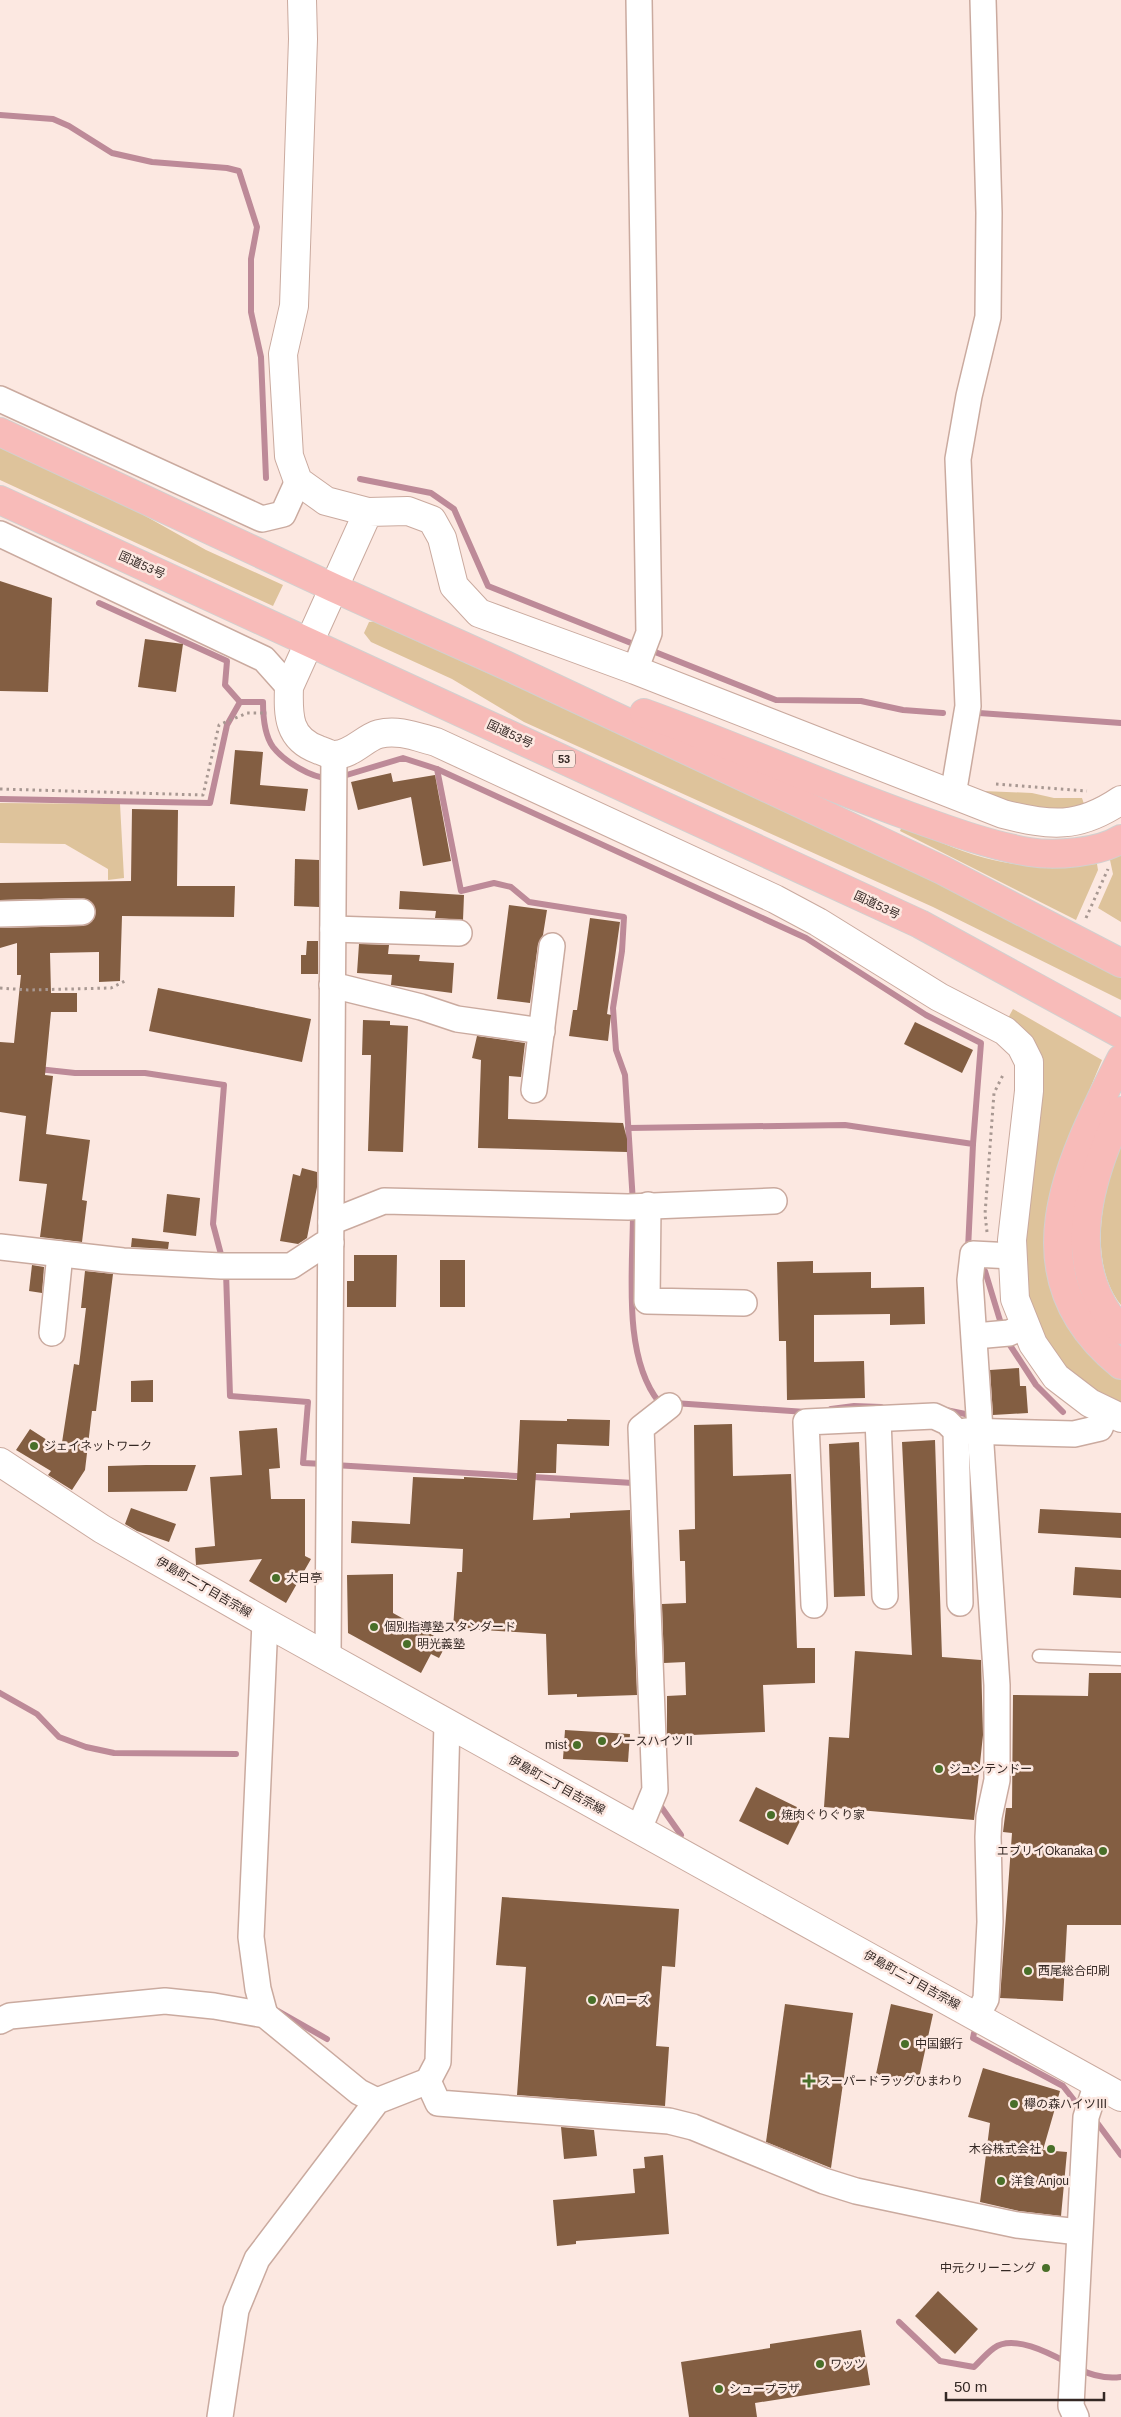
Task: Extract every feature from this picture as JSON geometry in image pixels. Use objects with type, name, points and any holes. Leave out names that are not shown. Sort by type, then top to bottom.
[{"type":"highway","points":[[0,432],[334,588],[503,664],[942,870],[1121,963]]},
{"type":"highway","name":"国道53号","points":[[0,500],[920,924],[1121,1034]]},
{"type":"highway","points":[[503,664],[712,737],[872,803],[950,830],[1030,852],[1074,853],[1114,843],[1121,839]]},
{"type":"highway","points":[[1116,1068],[1087,1125],[1072,1166],[1061,1207],[1058,1253],[1064,1286],[1076,1317],[1099,1347],[1121,1365]]},
{"type":"highway","points":[[1121,1111],[1100,1164],[1086,1212],[1086,1249],[1092,1282],[1104,1312],[1121,1330]]},
{"type":"street","points":[[302,0],[303,49],[294,306],[283,354],[289,456],[298,481],[326,501],[368,512],[408,511],[432,520],[442,538],[454,586],[479,613],[635,670],[1003,814],[1034,822],[1069,823],[1101,814],[1121,800]]},
{"type":"street","points":[[635,670],[649,633],[639,0]]},
{"type":"street","points":[[953,795],[968,706],[958,459],[969,396],[988,317],[989,213],[983,0]]},
{"type":"street","points":[[0,399],[262,519],[283,514],[298,481]]},
{"type":"street","points":[[334,770],[294,732],[288,712],[289,687],[308,641],[368,512]]},
{"type":"street","points":[[0,534],[264,659],[289,687]]},
{"type":"street","points":[[328,1655],[334,770],[358,747],[378,734],[398,732],[436,742],[775,899],[818,922],[939,997],[1005,1031],[1021,1046],[1029,1062],[1029,1091],[1012,1240],[1015,1299],[1011,1331]]},
{"type":"street","points":[[0,914],[82,912]]},
{"type":"street","points":[[333,929],[459,934]]},
{"type":"street","points":[[534,1090],[552,946]]},
{"type":"street","points":[[332,985],[421,1007],[456,1020],[542,1031]]},
{"type":"street","points":[[0,1247],[124,1261],[221,1266],[291,1266],[323,1245],[331,1233],[384,1201],[638,1206],[774,1201]]},
{"type":"street","points":[[638,1206],[648,1301],[744,1303]]},
{"type":"street","points":[[52,1333],[60,1254]]},
{"type":"street","points":[[960,1603],[975,1336],[970,1280],[973,1254],[1013,1256]]},
{"type":"street","points":[[814,1605],[806,1422],[934,1416],[971,1431],[1074,1434],[1100,1428],[1114,1414],[1090,1403],[1056,1377],[1033,1344],[1011,1331],[975,1336]]},
{"type":"street","points":[[638,1829],[652,1796],[641,1428],[669,1406]]},
{"type":"street","points":[[878,1419],[885,1596]]},
{"type":"street","points":[[971,1431],[997,1684],[997,1770],[988,1830],[990,1922],[986,1998],[977,2016]]},
{"type":"street","name":"伊島町二丁目吉宗線","points":[[0,1462],[102,1529],[265,1622],[328,1655],[1121,2097]]},
{"type":"street","points":[[265,1622],[251,1937],[258,1989],[265,2015]]},
{"type":"street","points":[[220,2417],[236,2310],[257,2259],[377,2101],[428,2080],[438,2062],[447,1723]]},
{"type":"street","points":[[0,2020],[10,2016],[165,2000],[265,2015],[358,2092],[377,2101]]},
{"type":"street","points":[[428,2080],[438,2103],[669,2121],[693,2127],[824,2181],[856,2191],[1017,2225],[1079,2232]]},
{"type":"street","points":[[1076,2417],[1071,2406],[1086,2117],[1097,2084]]},
{"type":"lane","points":[[1039,1656],[1121,1659]]},
{"type":"path","points":[[0,789],[203,795],[219,725],[247,713],[257,713]]},
{"type":"path","points":[[992,784],[1087,790],[1089,797]]},
{"type":"path","points":[[1082,924],[1108,871],[1106,862]]},
{"type":"path","points":[[0,988],[28,990],[111,988],[127,980]]},
{"type":"shaded area","points":[[0,447],[115,499],[206,550],[283,585],[273,606],[0,480]]},
{"type":"shaded area","points":[[380,621],[943,885],[1121,978],[1121,1000],[933,907],[524,722],[452,679],[371,642],[364,633],[369,622]]},
{"type":"shaded area","points":[[983,791],[1032,793],[1054,798],[1082,798],[1085,807],[1058,809],[1033,807],[982,794]]},
{"type":"shaded area","points":[[0,803],[120,804],[124,878],[108,880],[108,869],[65,844],[0,843]]},
{"type":"shaded area","points":[[902,826],[964,852],[985,858],[1012,864],[1041,866],[1097,864],[1098,870],[1076,920],[900,831]]},
{"type":"shaded area","points":[[1121,855],[1121,922],[1098,908],[1113,874],[1110,860]]},
{"type":"shaded area","points":[[1013,1009],[1102,1060],[1076,1122],[1051,1204],[1106,1369],[1121,1378],[1121,1404],[1082,1381],[1061,1364],[1042,1338],[1030,1310],[1024,1280],[1022,1249],[1027,1186],[1041,1100],[1043,1072],[1037,1052],[1007,1020]]},
{"type":"shaded area","points":[[1121,1144],[1121,1305],[1110,1288],[1104,1268],[1101,1226],[1108,1182]]},
{"type":"building","points":[[0,581],[52,598],[48,692],[0,691]]},
{"type":"building","points":[[145,639],[183,644],[176,692],[138,687]]},
{"type":"building","points":[[235,750],[263,752],[260,785],[308,789],[305,811],[230,804]]},
{"type":"building","points":[[391,773],[393,782],[435,775],[451,861],[423,866],[411,797],[358,810],[351,782]]},
{"type":"building","points":[[132,809],[178,810],[177,886],[235,886],[234,917],[122,916],[120,981],[99,982],[99,952],[50,953],[51,993],[77,993],[77,1012],[51,1012],[45,1075],[53,1076],[46,1134],[90,1140],[82,1200],[87,1201],[82,1242],[40,1237],[47,1184],[19,1181],[26,1116],[0,1112],[0,1042],[14,1043],[21,975],[17,975],[17,943],[0,948],[0,928],[83,926],[94,919],[96,911],[89,900],[82,898],[0,900],[0,883],[131,881]]},
{"type":"building","points":[[295,859],[319,860],[319,907],[294,906]]},
{"type":"building","points":[[400,891],[464,895],[463,920],[435,918],[436,911],[399,909]]},
{"type":"building","points":[[509,905],[547,910],[543,935],[538,944],[530,1003],[497,999]]},
{"type":"building","points":[[590,918],[620,922],[607,1014],[611,1015],[608,1041],[569,1036],[573,1010],[577,1010]]},
{"type":"building","points":[[307,941],[318,941],[318,974],[301,974],[301,955],[306,955]]},
{"type":"building","points":[[359,944],[389,945],[388,954],[420,955],[419,961],[454,963],[452,993],[391,985],[392,975],[357,973]]},
{"type":"building","points":[[158,988],[311,1019],[302,1062],[149,1031]]},
{"type":"building","points":[[363,1020],[390,1021],[390,1025],[408,1026],[403,1152],[368,1151],[371,1055],[362,1055]]},
{"type":"building","points":[[915,1022],[973,1050],[962,1073],[904,1044]]},
{"type":"building","points":[[477,1036],[525,1043],[521,1077],[509,1076],[508,1119],[623,1123],[627,1139],[627,1152],[478,1148],[481,1060],[472,1058]]},
{"type":"building","points":[[302,1168],[317,1172],[317,1187],[307,1238],[298,1244],[280,1241],[293,1174],[300,1176]]},
{"type":"building","points":[[167,1194],[200,1198],[196,1236],[163,1232]]},
{"type":"building","points":[[132,1238],[169,1242],[168,1249],[131,1247]]},
{"type":"building","points":[[354,1255],[397,1255],[396,1307],[347,1307],[347,1281],[354,1281]]},
{"type":"building","points":[[440,1260],[465,1260],[465,1307],[440,1307]]},
{"type":"building","points":[[813,1261],[813,1273],[871,1272],[871,1288],[924,1287],[925,1324],[890,1325],[890,1314],[814,1315],[814,1362],[864,1361],[865,1398],[787,1400],[786,1341],[779,1341],[777,1262]]},
{"type":"building","points":[[32,1265],[44,1267],[42,1293],[29,1291]]},
{"type":"building","points":[[85,1271],[113,1274],[96,1411],[92,1411],[85,1470],[72,1490],[48,1475],[51,1471],[16,1450],[30,1429],[61,1449],[74,1364],[79,1365],[86,1308],[81,1308]]},
{"type":"building","points":[[1019,1368],[1020,1386],[1026,1386],[1028,1413],[993,1415],[990,1370]]},
{"type":"building","points":[[153,1380],[153,1402],[131,1402],[131,1381]]},
{"type":"building","points":[[567,1419],[610,1420],[609,1446],[557,1444],[556,1473],[536,1473],[533,1520],[570,1518],[570,1513],[630,1510],[637,1695],[577,1697],[577,1694],[548,1695],[546,1634],[453,1628],[457,1572],[462,1572],[463,1549],[351,1543],[352,1521],[410,1524],[413,1477],[517,1480],[520,1420],[567,1421]]},
{"type":"building","points":[[732,1424],[733,1476],[791,1474],[797,1648],[815,1648],[815,1683],[763,1685],[765,1732],[667,1736],[667,1696],[686,1695],[685,1662],[664,1663],[662,1604],[686,1603],[685,1561],[680,1561],[679,1530],[695,1529],[694,1425]]},
{"type":"building","points":[[277,1428],[280,1468],[269,1469],[271,1499],[305,1499],[305,1556],[311,1559],[286,1603],[249,1581],[262,1559],[196,1565],[195,1548],[215,1546],[210,1477],[242,1475],[239,1431]]},
{"type":"building","points":[[935,1440],[942,1657],[981,1660],[983,1735],[974,1820],[824,1807],[829,1737],[849,1738],[855,1651],[912,1655],[902,1442]]},
{"type":"building","points":[[859,1442],[865,1596],[834,1597],[829,1444]]},
{"type":"building","points":[[196,1465],[187,1491],[108,1492],[108,1466]]},
{"type":"building","points":[[131,1508],[176,1524],[169,1542],[137,1531],[125,1524]]},
{"type":"building","points":[[1040,1509],[1121,1513],[1121,1538],[1038,1533]]},
{"type":"building","points":[[1075,1567],[1121,1570],[1121,1598],[1073,1595]]},
{"type":"building","points":[[393,1574],[393,1613],[447,1643],[439,1658],[431,1654],[421,1673],[348,1633],[347,1575]]},
{"type":"building","points":[[1089,1673],[1121,1673],[1121,1925],[1067,1925],[1063,2001],[1000,1998],[1012,1833],[1003,1832],[1006,1808],[1012,1808],[1013,1695],[1088,1696]]},
{"type":"building","name":"ノースハイツⅡ","points":[[565,1730],[630,1734],[628,1762],[563,1759]]},
{"type":"building","points":[[756,1787],[805,1811],[788,1845],[739,1821]]},
{"type":"building","name":"ハローズ","points":[[502,1897],[679,1909],[675,1967],[662,1966],[656,2046],[669,2047],[665,2106],[517,2095],[526,1967],[496,1965]]},
{"type":"building","name":"スーパードラッグひまわり","points":[[785,2004],[853,2013],[831,2168],[766,2142]]},
{"type":"building","name":"中国銀行","points":[[891,2004],[933,2014],[918,2083],[876,2074]]},
{"type":"building","points":[[983,2068],[1060,2091],[1043,2150],[1067,2152],[1061,2216],[1019,2211],[980,2202],[990,2123],[968,2117]]},
{"type":"building","points":[[561,2127],[594,2130],[597,2156],[564,2159]]},
{"type":"building","points":[[663,2155],[669,2234],[576,2241],[576,2244],[557,2246],[553,2200],[635,2193],[633,2169],[645,2168],[644,2157]]},
{"type":"building","points":[[938,2291],[978,2329],[955,2354],[915,2316]]},
{"type":"building","points":[[861,2330],[870,2385],[755,2403],[757,2417],[689,2417],[681,2362],[770,2348],[770,2344]]},
{"type":"waterway","points":[[0,115],[53,119],[69,126],[112,153],[152,162],[227,168],[239,171],[257,227],[251,259],[251,312],[261,357],[266,478]]},
{"type":"waterway","points":[[360,479],[431,493],[454,509],[488,586],[631,643]]},
{"type":"waterway","points":[[99,603],[227,661],[225,685],[240,702],[263,702],[266,732],[273,747],[284,758],[299,768],[315,776],[330,778]]},
{"type":"waterway","points":[[650,650],[776,700],[861,701],[903,710],[943,713]]},
{"type":"waterway","points":[[0,799],[210,803],[227,725],[240,702]]},
{"type":"waterway","points":[[979,713],[1121,723]]},
{"type":"waterway","points":[[340,777],[403,758],[437,769],[461,891],[494,883],[511,887],[529,902],[624,917],[622,951],[613,1008],[616,1050],[625,1075],[633,1203]]},
{"type":"waterway","points":[[437,769],[806,938],[926,1015],[981,1043],[973,1144]]},
{"type":"waterway","points":[[38,1069],[75,1073],[145,1073],[224,1085],[213,1224],[223,1262]]},
{"type":"waterway","points":[[628,1128],[845,1125],[973,1144],[968,1249]]},
{"type":"waterway","points":[[633,1213],[631,1285],[635,1337],[639,1361],[647,1383],[659,1402],[664,1402]]},
{"type":"waterway","points":[[985,1271],[1002,1327]]},
{"type":"waterway","points":[[226,1272],[230,1396],[308,1402],[303,1463],[324,1464]]},
{"type":"waterway","points":[[1006,1339],[1036,1385],[1063,1412]]},
{"type":"waterway","points":[[674,1403],[806,1412]]},
{"type":"waterway","points":[[831,1409],[854,1406],[881,1407]]},
{"type":"waterway","points":[[941,1409],[975,1416]]},
{"type":"waterway","points":[[334,1465],[633,1483],[633,1488]]},
{"type":"waterway","points":[[0,1693],[37,1714],[59,1737],[86,1747],[114,1753],[236,1754]]},
{"type":"waterway","points":[[657,1801],[681,1835]]},
{"type":"waterway","points":[[278,2011],[327,2039]]},
{"type":"waterway","points":[[974,2033],[973,2038],[1063,2086],[1074,2100]]},
{"type":"waterway","points":[[1098,2124],[1121,2155]]},
{"type":"waterway","points":[[899,2322],[940,2361],[974,2367],[994,2348],[1002,2344],[1011,2343],[1031,2346],[1068,2363]]},
{"type":"waterway","points":[[1079,2369],[1099,2376],[1121,2377]]},
{"type":"place","name":"ジェイネットワーク","points":[[34,1446]]},
{"type":"place","name":"大日亭","points":[[276,1578]]},
{"type":"place","name":"個別指導塾スタンダード","points":[[374,1627]]},
{"type":"place","name":"明光義塾","points":[[407,1644]]},
{"type":"place","name":"ノースハイツⅡ","points":[[602,1741]]},
{"type":"place","name":"mist","points":[[577,1745]]},
{"type":"place","name":"ジュンテンドー","points":[[939,1769]]},
{"type":"place","name":"焼肉ぐりぐり家","points":[[771,1815]]},
{"type":"place","name":"エブリイOkanaka","points":[[1103,1851]]},
{"type":"place","name":"西尾総合印刷","points":[[1028,1971]]},
{"type":"place","name":"ハローズ","points":[[592,2000]]},
{"type":"place","name":"中国銀行","points":[[905,2044]]},
{"type":"place","name":"スーパードラッグひまわり","points":[[809,2081]]},
{"type":"place","name":"欅の森ハイツⅢ","points":[[1014,2104]]},
{"type":"place","name":"木谷株式会社","points":[[1051,2149]]},
{"type":"place","name":"洋食 Anjou","points":[[1001,2181]]},
{"type":"place","name":"中元クリーニング","points":[[1046,2268]]},
{"type":"place","name":"ワッツ","points":[[820,2364]]},
{"type":"place","name":"シュープラザ","points":[[719,2389]]}]
